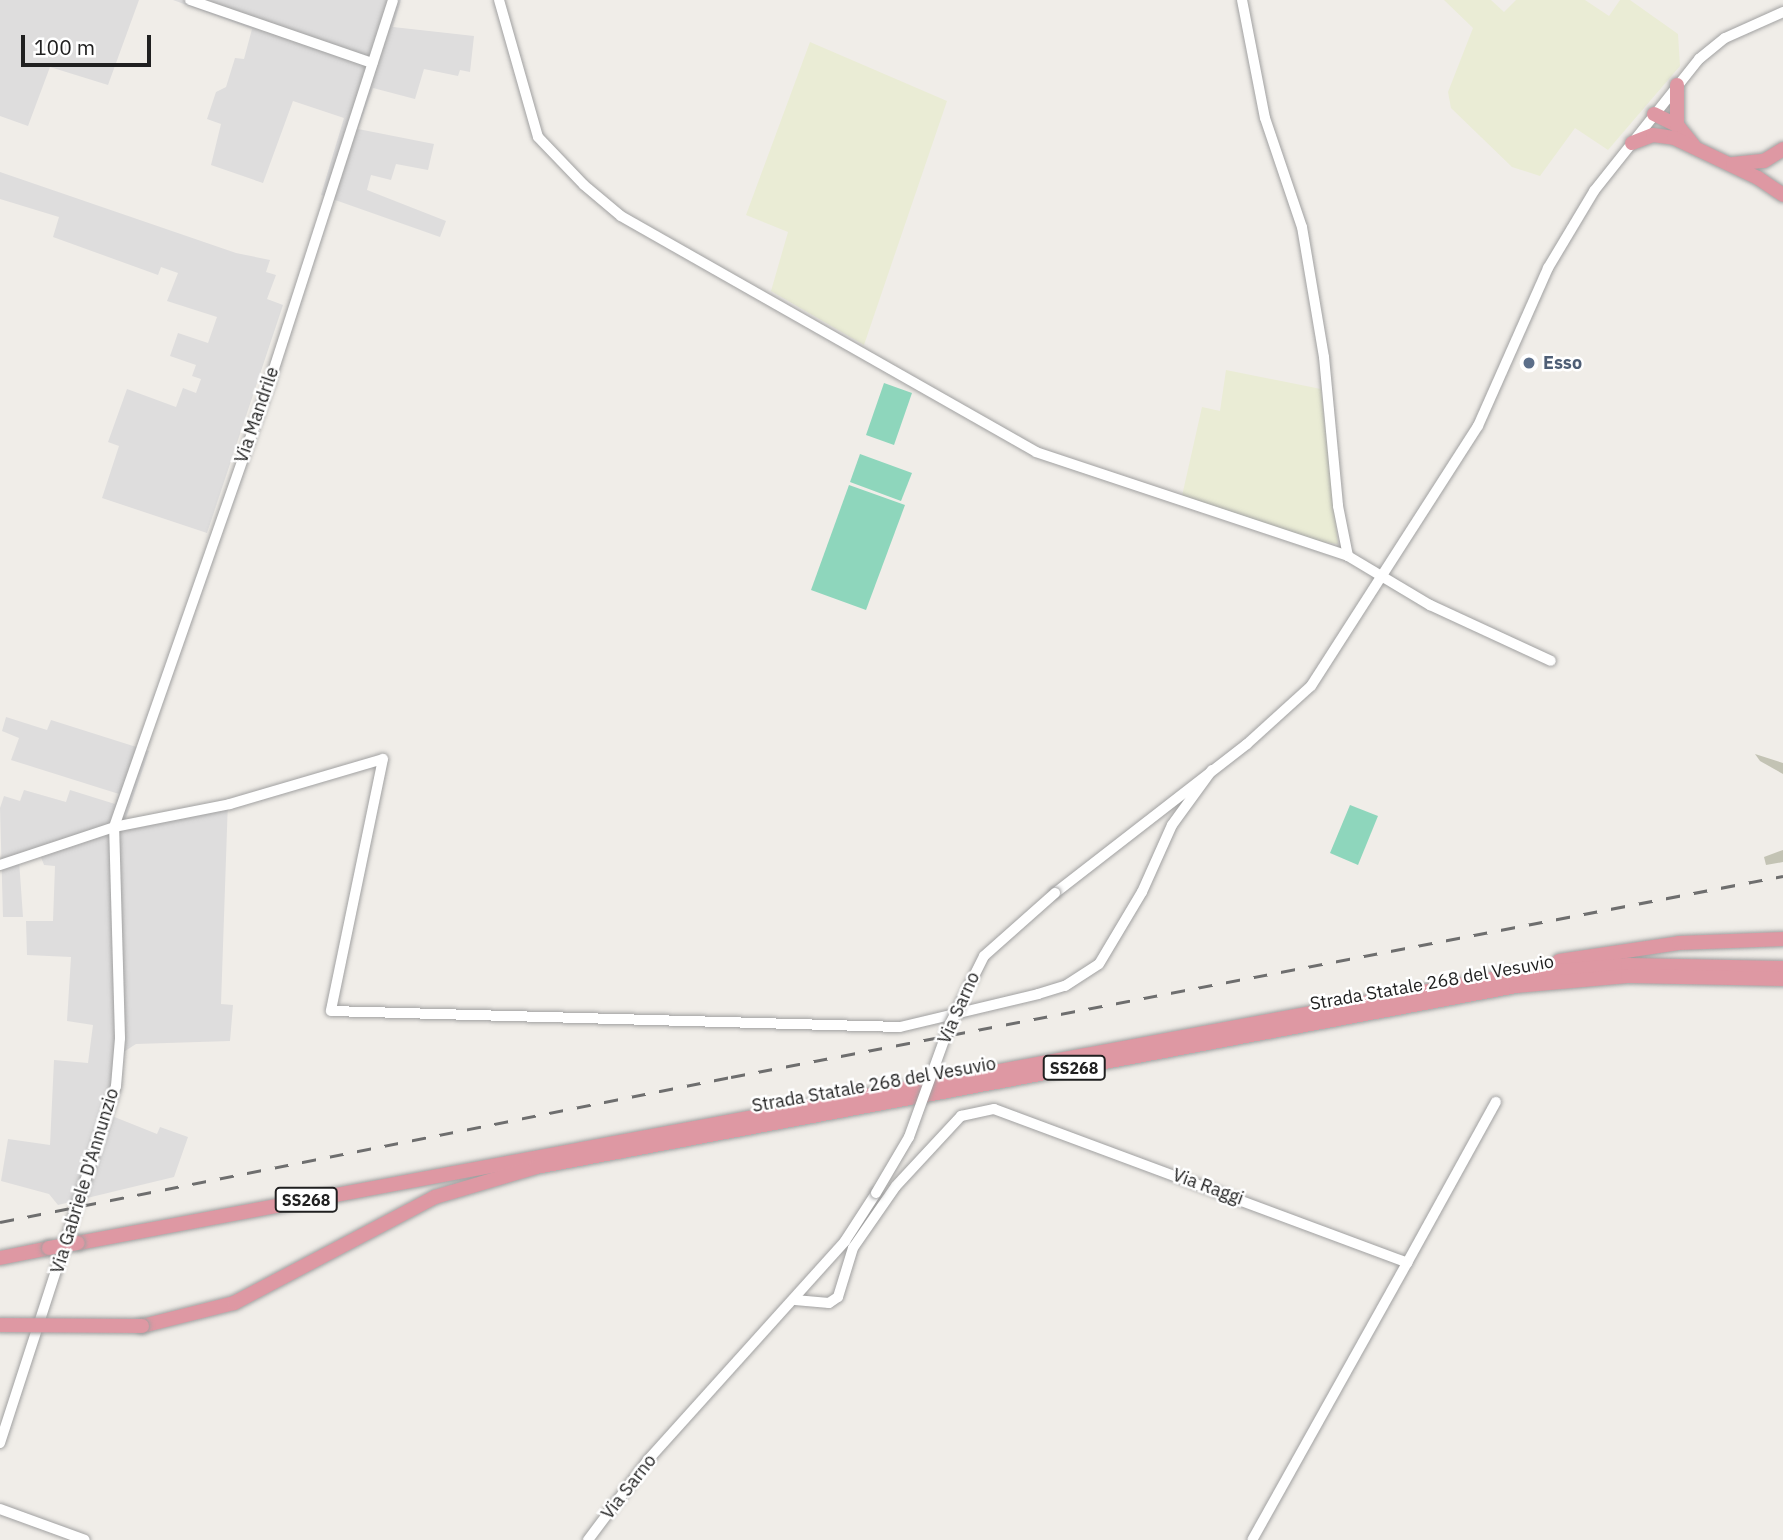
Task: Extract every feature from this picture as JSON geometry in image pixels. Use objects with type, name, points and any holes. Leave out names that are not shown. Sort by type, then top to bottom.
[{"type":"highway","points":[[1675,131],[1677,85]]},
{"type":"highway","points":[[1654,114],[1662,129],[1675,131],[1694,146],[1783,195]]},
{"type":"highway","points":[[1632,142],[1675,131]]},
{"type":"highway","points":[[1726,164],[1764,160],[1783,149]]},
{"type":"highway","points":[[1421,991],[1478,974],[1655,945],[1783,939]]},
{"type":"highway","name":"Strada Statale 268 del Vesuvio","points":[[0,1258],[1421,991],[1588,967],[1783,968]]},
{"type":"highway","name":"Strada Statale 268 del Vesuvio","points":[[0,1325],[142,1326],[234,1303],[435,1197],[522,1170],[1516,986],[1628,976],[1783,979]]},
{"type":"street","points":[[190,0],[372,64]]},
{"type":"street","name":"Via Mandrile","points":[[114,827],[270,381],[393,0]]},
{"type":"street","points":[[499,0],[538,137],[584,186],[621,216],[1035,452],[1348,556],[1384,578],[1551,661]]},
{"type":"street","points":[[1242,0],[1265,118],[1302,227],[1324,358],[1338,506],[1348,556]]},
{"type":"street","name":"Via Sarno","points":[[588,1540],[648,1460],[795,1300],[845,1241],[909,1138],[950,1024],[984,956],[1055,893],[1212,770],[1311,686],[1384,578],[1478,426],[1572,223],[1677,85],[1725,38],[1783,12]]},
{"type":"street","points":[[0,865],[114,827],[230,804],[383,759],[331,1011],[900,1027],[1038,995],[1065,986],[1099,964],[1142,892],[1172,825],[1212,770]]},
{"type":"street","name":"Via Gabriele D'Annunzio","points":[[0,1443],[116,1086],[120,1038],[114,827]]},
{"type":"street","points":[[1252,1540],[1496,1102]]},
{"type":"street","name":"Via Raggi","points":[[795,1300],[813,1304],[838,1297],[853,1248],[896,1186],[961,1116],[985,1110],[1068,1135],[1407,1263]]},
{"type":"street","points":[[0,1509],[85,1540]]},
{"type":"shaded area","points":[[0,0],[139,0],[108,85],[50,67],[28,126],[0,116]]},
{"type":"shaded area","points":[[173,0],[401,0],[393,27],[474,36],[470,72],[460,70],[458,76],[424,69],[415,99],[373,88],[358,129],[434,144],[428,170],[396,164],[391,180],[371,175],[367,190],[446,221],[440,237],[321,195],[344,118],[293,101],[263,183],[211,165],[221,124],[207,119],[216,92],[226,87],[235,58],[244,59],[252,29]]},
{"type":"shaded area","points":[[0,172],[236,253],[270,260],[266,272],[276,275],[267,299],[283,305],[207,533],[102,498],[119,446],[108,442],[127,389],[176,407],[183,388],[196,393],[201,379],[192,376],[196,365],[170,356],[178,333],[208,343],[217,317],[167,301],[178,273],[161,267],[158,275],[53,237],[59,217],[0,199]]},
{"type":"shaded area","points":[[6,717],[47,730],[51,720],[149,751],[125,821],[228,800],[221,1004],[233,1005],[230,1041],[136,1044],[125,1051],[112,1116],[157,1134],[160,1127],[188,1137],[174,1177],[58,1205],[49,1194],[1,1181],[8,1139],[50,1145],[54,1060],[88,1063],[93,1025],[67,1021],[71,957],[27,955],[26,921],[53,921],[55,866],[44,865],[40,855],[19,860],[23,917],[3,917],[0,808],[4,796],[20,801],[24,790],[66,802],[70,790],[115,804],[119,794],[11,760],[19,738],[2,731]]},
{"type":"shaded area","points":[[1755,754],[1783,763],[1783,774],[1760,761]]},
{"type":"shaded area","points":[[1783,850],[1783,862],[1766,865],[1764,857]]},
{"type":"green space","points":[[1444,0],[1491,0],[1504,12],[1516,0],[1585,0],[1609,16],[1620,0],[1630,0],[1678,34],[1680,66],[1608,150],[1575,128],[1540,176],[1512,167],[1451,108],[1448,92],[1473,28]]},
{"type":"green space","points":[[810,42],[947,101],[864,345],[771,291],[788,232],[746,215]]},
{"type":"green space","points":[[1226,370],[1321,389],[1338,544],[1315,541],[1182,496],[1202,407],[1220,411]]},
{"type":"green space","points":[[884,383],[912,393],[894,445],[866,435]]},
{"type":"green space","points":[[860,454],[912,473],[901,501],[850,482]]},
{"type":"green space","points":[[849,485],[905,505],[866,610],[811,590]]},
{"type":"green space","points":[[1350,805],[1378,816],[1358,865],[1330,853]]},
{"type":"railway","points":[[0,1222],[731,1077],[1783,876]]},
{"type":"place","name":"Esso","points":[[1529,363]]}]
